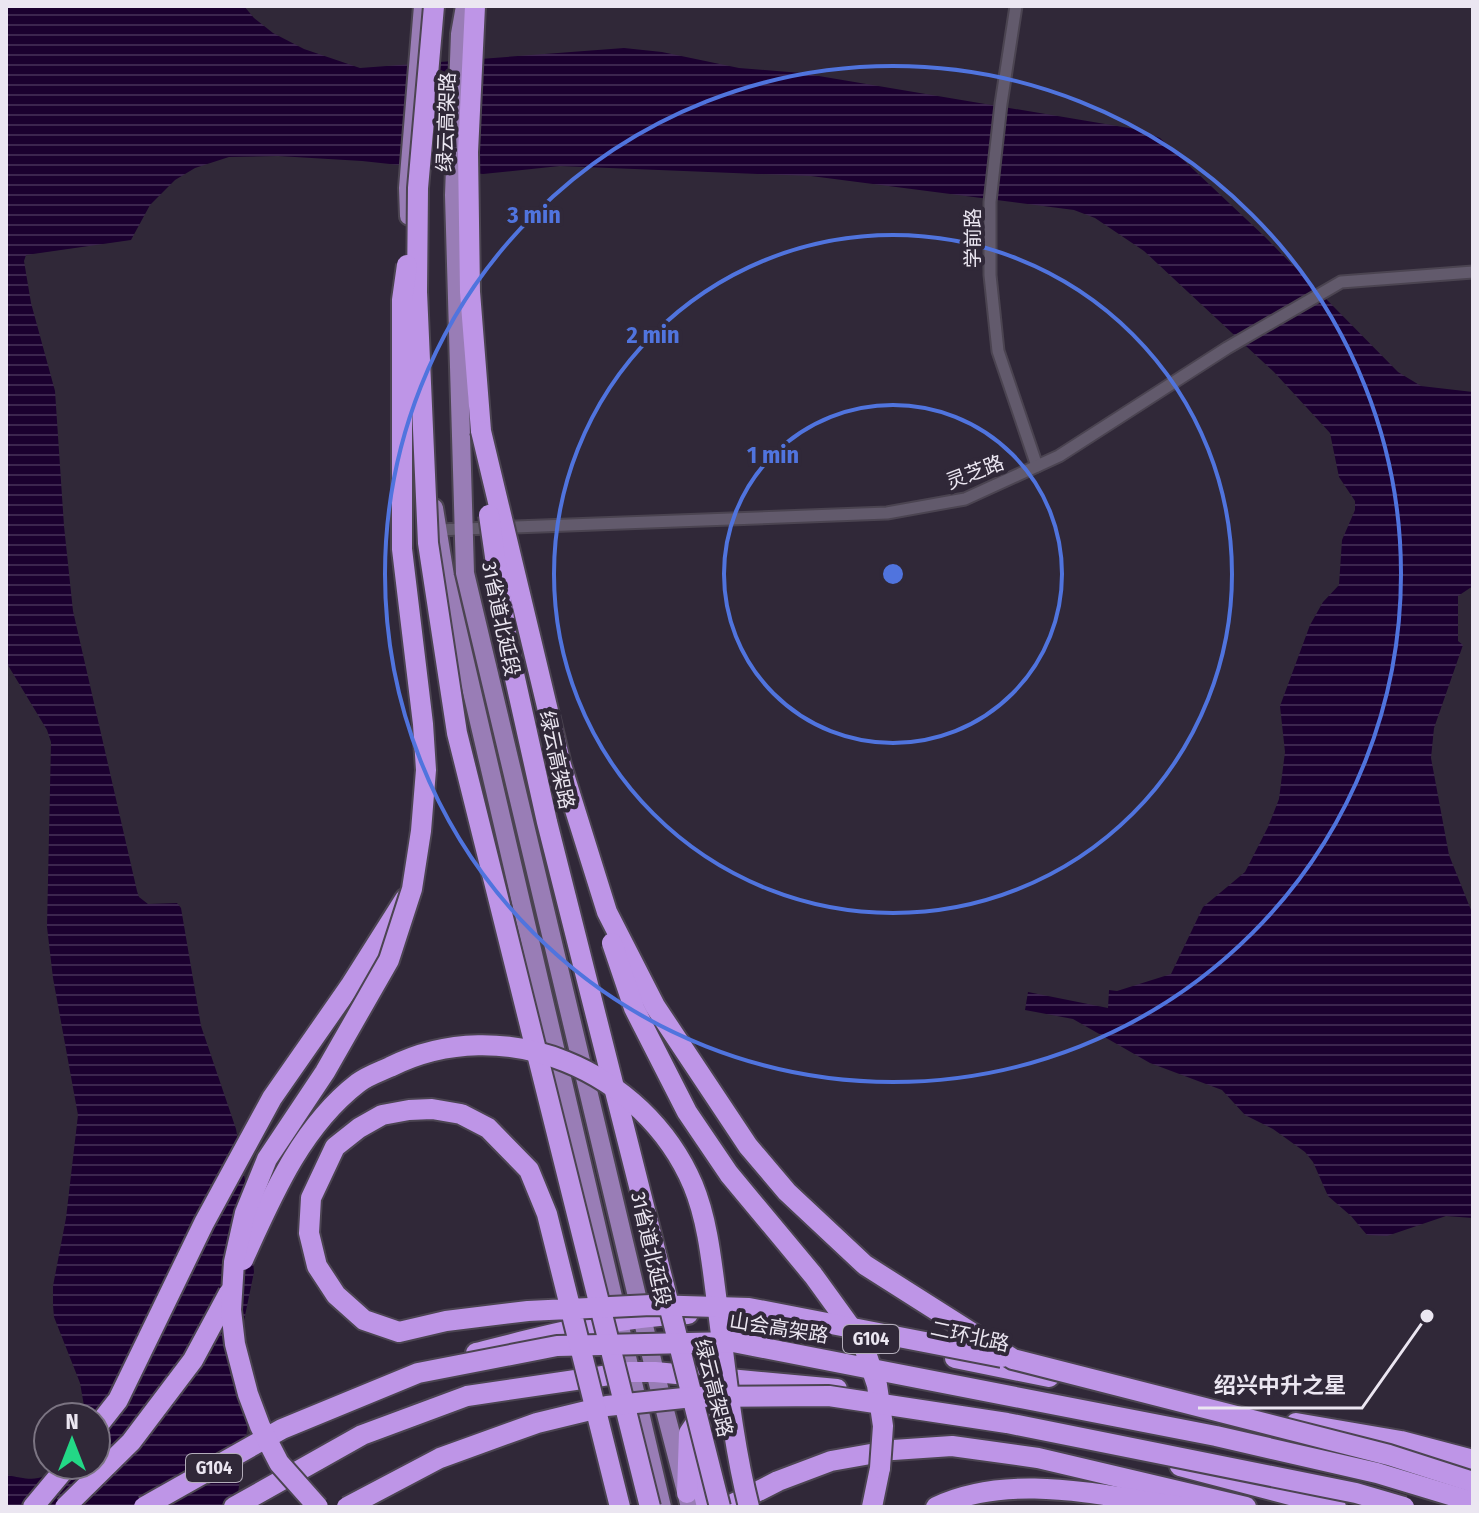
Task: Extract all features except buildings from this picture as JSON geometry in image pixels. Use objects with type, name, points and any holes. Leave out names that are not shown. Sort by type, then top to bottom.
[{"type":"highway","name":"绿云高架路","points":[[434,6],[413,188],[428,543],[457,733],[650,1507]]},
{"type":"highway","name":"绿云高架路","points":[[475,6],[468,152],[470,292],[483,471],[508,647],[543,808],[720,1507]]},
{"type":"highway","points":[[318,1507],[279,1463],[248,1394],[235,1344],[231,1310],[234,1262],[245,1213],[267,1159],[325,1072],[389,960],[412,889],[426,770],[402,549],[402,300],[413,188]]},
{"type":"highway","points":[[481,431],[561,765],[598,902],[634,1008],[687,1112],[729,1174],[813,1275],[863,1344],[877,1385],[883,1426],[880,1468],[872,1507]]},
{"type":"highway","points":[[561,765],[607,912],[655,1006],[748,1146],[819,1224],[865,1265],[1013,1359]]},
{"type":"highway","points":[[112,1408],[204,1223],[272,1098],[350,986],[412,889]]},
{"type":"highway","points":[[65,1507],[131,1442],[193,1360],[225,1302],[265,1212],[294,1157],[325,1114],[359,1082],[416,1054],[451,1047],[496,1044],[528,1049],[565,1061],[605,1080],[658,1128],[680,1159],[694,1187],[707,1236],[731,1408],[749,1507]]},
{"type":"highway","points":[[620,1507],[578,1337],[574,1322],[570,1307],[562,1276],[547,1214],[529,1170],[488,1128],[461,1114],[432,1109],[409,1110],[382,1115],[359,1128],[335,1147],[323,1168],[311,1198],[309,1233],[317,1266],[336,1295],[364,1320],[399,1332],[446,1321],[528,1311],[558,1310],[574,1310],[651,1305],[749,1308],[1013,1359],[1389,1455],[1473,1482]]},
{"type":"highway","name":"二环北路","points":[[147,1507],[279,1428],[405,1371],[586,1325],[644,1316],[755,1311],[1166,1402],[1401,1441],[1473,1460]]},
{"type":"highway","name":"山会高架路","points":[[147,1507],[282,1429],[418,1373],[557,1346],[733,1342],[1216,1436],[1377,1473],[1473,1502]]},
{"type":"highway","name":"G104","points":[[236,1506],[362,1435],[467,1396],[630,1372],[655,1372],[867,1392],[995,1418],[1336,1507]]},
{"type":"highway","points":[[688,1500],[689,1433],[708,1404],[745,1379]]},
{"type":"highway","points":[[347,1507],[440,1458],[551,1420],[607,1406],[693,1397],[799,1396],[829,1396],[1007,1423],[1356,1493],[1404,1507]]},
{"type":"highway","points":[[689,1433],[707,1507]]},
{"type":"highway","points":[[727,1507],[778,1481],[831,1461],[893,1450],[952,1446],[1038,1458],[1246,1507]]},
{"type":"highway","points":[[33,1507],[55,1481]]},
{"type":"highway","points":[[936,1507],[956,1497],[994,1490],[1029,1489],[1185,1507]]},
{"type":"main road","points":[[423,6],[419,31],[413,188],[419,419],[445,576],[662,1507]]},
{"type":"main road","name":"31省道北延段","points":[[465,6],[460,34],[454,195],[465,573],[688,1500]]},
{"type":"street","name":"学前路","points":[[1016,6],[990,202],[990,275],[998,351],[1037,466]]},
{"type":"street","name":"灵芝路","points":[[437,530],[887,513],[965,499],[1059,456],[1227,348],[1341,282],[1473,272]]},
{"type":"shaded area","points":[[6,6],[244,6],[273,33],[304,49],[360,68],[624,48],[662,52],[739,68],[801,73],[1135,129],[1160,138],[1264,236],[1398,372],[1421,386],[1473,392],[1473,586],[1458,596],[1458,641],[1463,645],[1434,728],[1431,758],[1449,855],[1473,915],[1473,1218],[1446,1216],[1387,1236],[1367,1235],[1328,1196],[1313,1162],[1305,1152],[1273,1129],[1245,1115],[1222,1090],[1150,1063],[1073,1019],[1025,1010],[1028,992],[1108,1008],[1109,990],[1117,991],[1171,974],[1203,907],[1245,872],[1279,799],[1285,752],[1280,706],[1310,625],[1323,602],[1339,585],[1342,540],[1355,510],[1355,501],[1339,477],[1330,433],[1274,372],[1144,251],[1095,218],[1074,210],[811,176],[560,166],[483,174],[362,161],[278,156],[229,157],[195,168],[175,180],[150,205],[131,240],[26,255],[24,261],[31,303],[55,391],[73,611],[137,891],[148,904],[177,903],[181,908],[201,1026],[236,1129],[246,1186],[254,1272],[241,1335],[251,1402],[236,1507],[6,1507],[6,1475],[32,1481],[112,1481],[112,1401],[83,1401],[80,1383],[54,1317],[53,1286],[66,1218],[78,1115],[47,927],[51,742],[6,662]]},
{"type":"place","name":"绍兴中升之星","points":[[1427,1316]]}]
